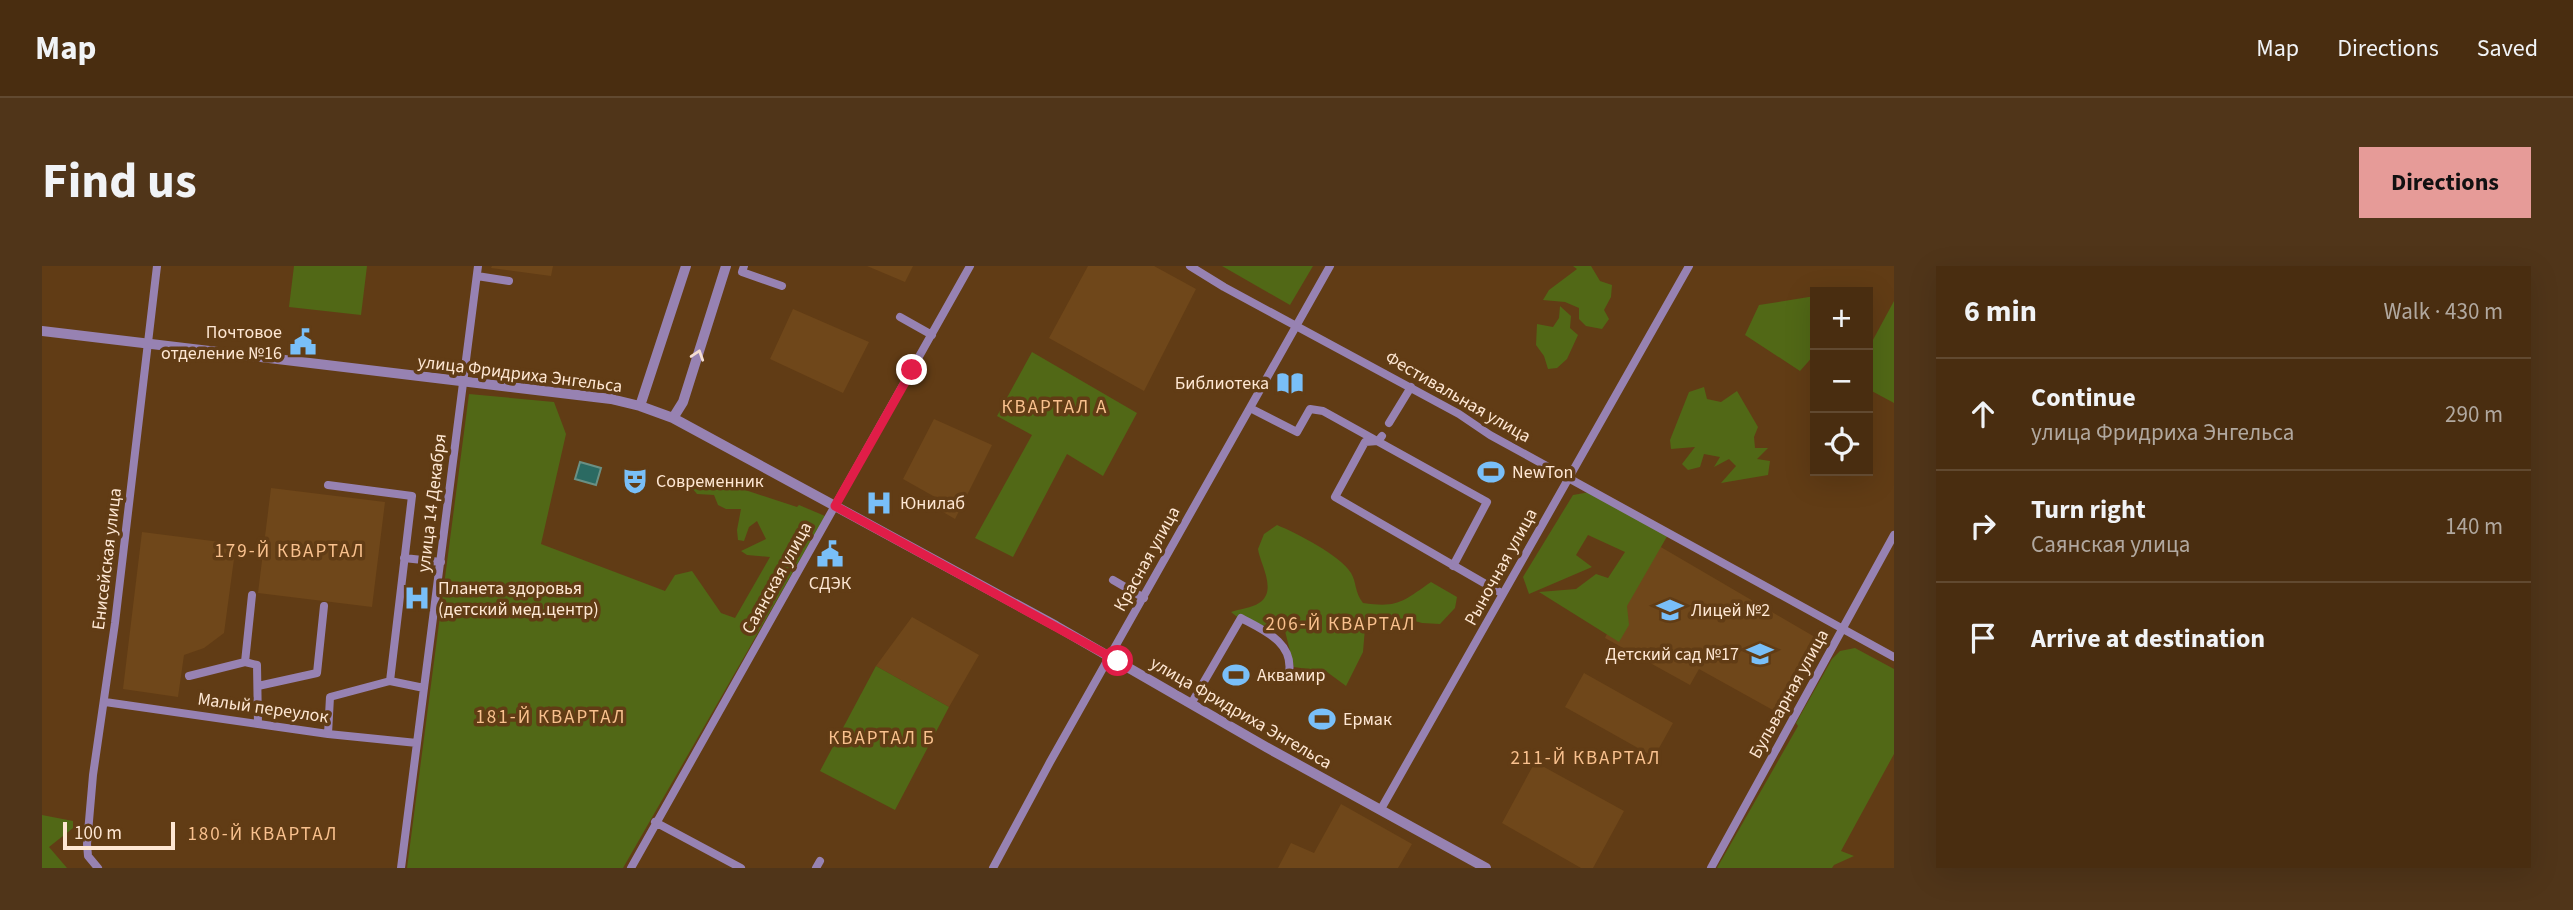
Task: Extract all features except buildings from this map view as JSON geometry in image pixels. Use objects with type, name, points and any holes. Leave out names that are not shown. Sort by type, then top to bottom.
[{"type":"street","name":"Енисейская улица","points":[[99,868],[88,856],[87,844],[93,775],[105,702],[157,266]]},
{"type":"street","name":"улица 14 Декабря","points":[[401,868],[478,266]]},
{"type":"street","points":[[640,406],[686,266]]},
{"type":"street","points":[[673,418],[683,402],[726,266]]},
{"type":"street","points":[[744,266],[742,272],[782,286]]},
{"type":"street","name":"Саянская улица","points":[[631,868],[970,266]]},
{"type":"street","name":"Фестивальная улица","points":[[1190,266],[1459,414],[1490,435],[1715,560],[1894,657]]},
{"type":"street","name":"Красная улица","points":[[993,868],[1329,266]]},
{"type":"street","name":"Рыночная улица","points":[[1381,809],[1689,266]]},
{"type":"street","points":[[477,276],[509,281]]},
{"type":"street","points":[[900,317],[932,335]]},
{"type":"street","name":"улица Фридриха Энгельса","points":[[42,331],[611,399],[673,418],[1110,657],[1486,868]]},
{"type":"street","points":[[1389,423],[1410,387]]},
{"type":"street","points":[[1250,408],[1297,432],[1310,409],[1323,411],[1380,438],[1487,502],[1453,566]]},
{"type":"street","points":[[1380,438],[1364,442],[1335,497],[1503,594]]},
{"type":"street","points":[[328,485],[412,496],[390,681]]},
{"type":"street","name":"Бульварная улица","points":[[1711,868],[1894,535]]},
{"type":"street","points":[[404,558],[441,562]]},
{"type":"street","points":[[1112,580],[1144,598]]},
{"type":"street","points":[[245,662],[252,595]]},
{"type":"street","points":[[258,686],[317,673],[324,606]]},
{"type":"street","points":[[1191,704],[1241,618],[1278,639],[1290,664],[1289,673],[1301,678]]},
{"type":"street","points":[[189,676],[245,662],[257,665],[258,724]]},
{"type":"street","points":[[328,734],[330,697],[390,681],[424,688]]},
{"type":"street","name":"Малый переулок","points":[[105,702],[328,734],[417,743]]},
{"type":"street","points":[[655,822],[741,868]]},
{"type":"shaded area","points":[[553,266],[551,276],[491,268]]},
{"type":"shaded area","points":[[867,266],[913,266],[905,282]]},
{"type":"shaded area","points":[[1088,266],[1154,266],[1196,289],[1144,391],[1049,338]]},
{"type":"shaded area","points":[[793,309],[869,342],[843,393],[770,359]]},
{"type":"shaded area","points":[[934,419],[992,445],[955,519],[931,505],[935,497],[903,479]]},
{"type":"shaded area","points":[[271,488],[385,502],[372,607],[258,593]]},
{"type":"shaded area","points":[[142,532],[236,544],[224,633],[204,648],[184,655],[178,697],[123,689]]},
{"type":"shaded area","points":[[1642,536],[1820,640],[1780,714],[1699,669],[1690,685],[1605,638],[1616,615]]},
{"type":"shaded area","points":[[912,617],[979,655],[949,707],[876,666]]},
{"type":"shaded area","points":[[1584,673],[1673,723],[1654,757],[1565,707]]},
{"type":"shaded area","points":[[1535,762],[1624,811],[1593,868],[1581,868],[1502,823]]},
{"type":"shaded area","points":[[1341,804],[1412,844],[1398,868],[1278,868],[1291,843],[1314,853]]},
{"type":"green space","points":[[294,266],[367,266],[361,315],[289,307]]},
{"type":"green space","points":[[1222,266],[1313,266],[1290,305]]},
{"type":"green space","points":[[1573,266],[1591,266],[1600,281],[1612,285],[1611,297],[1604,310],[1609,319],[1602,329],[1586,326],[1579,319],[1579,308],[1565,302],[1543,300],[1549,290],[1577,269]]},
{"type":"green space","points":[[1810,297],[1810,360],[1800,371],[1745,335],[1759,305]]},
{"type":"green space","points":[[1894,301],[1894,403],[1873,392],[1873,340]]},
{"type":"green space","points":[[1560,306],[1571,316],[1570,328],[1578,335],[1567,359],[1557,368],[1548,369],[1544,356],[1536,345],[1537,324],[1553,327],[1559,318]]},
{"type":"green space","points":[[1032,352],[1137,413],[1103,476],[1067,454],[1013,557],[975,538],[1032,435],[997,416]]},
{"type":"green space","points":[[1704,387],[1707,399],[1721,402],[1737,391],[1758,427],[1754,437],[1755,448],[1768,448],[1757,459],[1770,461],[1768,475],[1721,483],[1736,466],[1729,459],[1714,467],[1720,457],[1704,454],[1700,467],[1688,470],[1682,464],[1695,447],[1671,449],[1670,440],[1689,392]]},
{"type":"green space","points":[[469,394],[554,402],[566,434],[541,544],[665,591],[675,575],[692,571],[721,613],[735,618],[770,557],[747,555],[741,551],[766,539],[757,521],[749,527],[744,541],[738,540],[741,509],[726,509],[718,505],[714,495],[697,494],[692,488],[693,478],[715,480],[797,507],[799,505],[825,516],[623,868],[407,868]]},
{"type":"green space","points":[[1590,492],[1669,533],[1627,606],[1629,625],[1619,642],[1539,592],[1576,589],[1596,574],[1608,578],[1625,552],[1588,535],[1576,555],[1592,567],[1529,594],[1523,577],[1573,495]]},
{"type":"green space","points":[[1277,525],[1317,545],[1345,566],[1353,577],[1363,603],[1384,605],[1399,602],[1431,582],[1457,597],[1455,608],[1440,624],[1404,618],[1365,628],[1363,652],[1346,686],[1327,672],[1294,667],[1285,631],[1250,622],[1231,612],[1256,605],[1264,598],[1268,585],[1258,549],[1264,534]]},
{"type":"green space","points":[[1855,648],[1894,669],[1894,754],[1841,851],[1854,856],[1832,868],[1717,868],[1798,726],[1796,723],[1832,659],[1840,651]]},
{"type":"green space","points":[[876,666],[949,707],[895,810],[820,771]]},
{"type":"green space","points":[[42,815],[73,821],[73,828],[49,847],[67,868],[42,868]]},
{"type":"water","points":[[580,462],[601,468],[596,485],[575,479]]},
{"type":"place","name":"Почтовое отделение №16","points":[[303,342]]},
{"type":"place","name":"Библиотека","points":[[1290,383]]},
{"type":"place","name":"NewTon","points":[[1491,472]]},
{"type":"place","name":"Современник","points":[[635,481]]},
{"type":"place","name":"Юнилаб","points":[[879,503]]},
{"type":"place","name":"СДЭК","points":[[830,554]]},
{"type":"place","name":"Планета здоровья (детский мед.центр)","points":[[417,598]]},
{"type":"place","name":"Лицей №2","points":[[1670,610]]},
{"type":"place","name":"Детский сад №17","points":[[1760,654]]},
{"type":"place","name":"Аквамир","points":[[1236,675]]},
{"type":"place","name":"Ермак","points":[[1322,719]]},
{"type":"district","name":"КВАРТАЛ А","points":[[1055,407]]},
{"type":"district","name":"179-Й КВАРТАЛ","points":[[290,551]]},
{"type":"district","name":"206-Й КВАРТАЛ","points":[[1341,624]]},
{"type":"district","name":"181-Й КВАРТАЛ","points":[[551,717]]},
{"type":"district","name":"КВАРТАЛ Б","points":[[882,738]]},
{"type":"district","name":"211-Й КВАРТАЛ","points":[[1586,758]]},
{"type":"district","name":"180-Й КВАРТАЛ","points":[[263,834]]},
{"type":"route","points":[[912,370],[835,506],[1118,661]]}]
